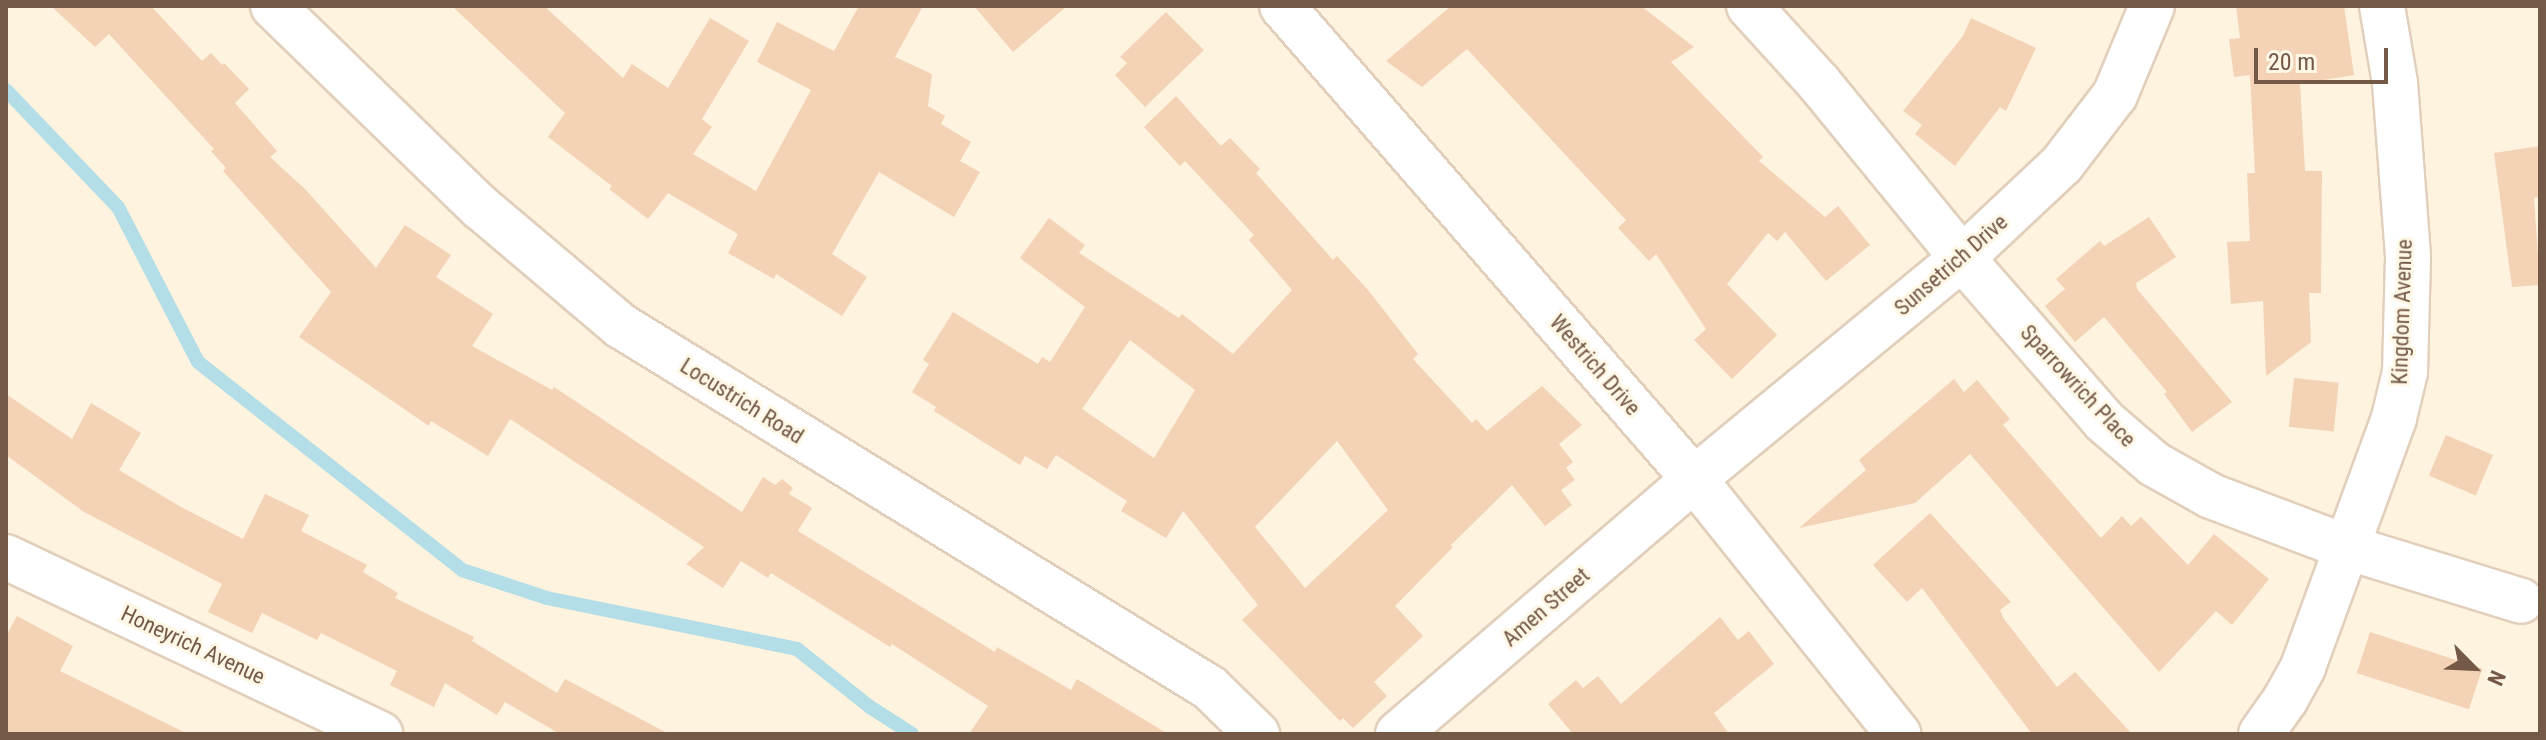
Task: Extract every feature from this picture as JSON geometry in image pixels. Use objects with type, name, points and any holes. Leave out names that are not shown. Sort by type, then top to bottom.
[{"type":"street","name":"Locustrich Road","points":[[273,6],[480,207],[621,326],[1210,688],[1257,734]]},
{"type":"street","name":"Westrich Drive","points":[[1282,6],[1694,479],[1898,734]]},
{"type":"street","name":"Sparrowrich Place","points":[[1749,6],[1819,83],[1962,258],[2104,421],[2154,464],[2211,496],[2346,547],[2521,601]]},
{"type":"street","name":"Sunsetrich Drive","points":[[1694,479],[1962,258],[2062,164],[2115,95],[2152,6]]},
{"type":"street","name":"Kingdom Avenue","points":[[2261,734],[2303,667],[2394,418],[2405,372],[2408,256],[2395,83],[2382,6]]},
{"type":"street","name":"Amen Street","points":[[1398,734],[1694,479]]},
{"type":"street","name":"Honeyrich Avenue","points":[[6,557],[380,734]]},
{"type":"building","points":[[51,6],[151,6],[202,61],[211,53],[222,65],[224,63],[249,89],[235,103],[277,151],[270,157],[306,190],[376,268],[405,225],[451,255],[436,277],[493,314],[472,346],[552,390],[554,387],[742,512],[763,477],[775,485],[782,479],[793,488],[789,494],[812,508],[798,531],[995,652],[997,647],[1071,690],[1077,679],[1168,734],[969,734],[988,706],[892,644],[890,647],[771,573],[768,578],[741,561],[723,588],[686,564],[704,547],[510,419],[488,456],[431,421],[429,426],[299,337],[331,292],[223,171],[226,168],[211,151],[214,149],[109,34],[95,47]]},
{"type":"building","points":[[452,6],[544,6],[623,78],[632,64],[668,88],[710,18],[749,41],[702,119],[712,127],[693,154],[756,191],[811,90],[757,62],[777,22],[834,51],[859,6],[923,6],[895,57],[932,74],[928,106],[945,116],[941,124],[971,142],[960,161],[980,172],[954,217],[879,172],[832,254],[867,277],[842,316],[776,274],[774,279],[728,253],[738,234],[668,193],[648,219],[609,189],[612,186],[548,137],[565,113]]},
{"type":"building","points":[[974,6],[1067,6],[1013,52]]},
{"type":"building","points":[[1451,6],[1641,6],[1694,47],[1671,62],[1763,157],[1759,161],[1825,217],[1838,206],[1870,245],[1826,281],[1785,232],[1777,241],[1768,233],[1727,284],[1777,335],[1732,379],[1694,340],[1706,329],[1656,254],[1649,261],[1618,228],[1626,220],[1467,49],[1422,87],[1386,61]]},
{"type":"building","points":[[2236,6],[2344,6],[2354,75],[2300,84],[2305,171],[2322,171],[2321,293],[2309,293],[2311,342],[2266,376],[2263,301],[2231,304],[2227,242],[2250,241],[2247,173],[2255,173],[2250,75],[2234,77],[2229,39],[2240,38]]},
{"type":"building","points":[[1166,12],[1204,50],[1145,107],[1115,75],[1127,63],[1120,57]]},
{"type":"building","points":[[1971,18],[2036,48],[2006,111],[2000,107],[1955,166],[1915,134],[1922,125],[1903,111],[1963,36]]},
{"type":"building","points":[[1176,96],[1221,146],[1230,138],[1260,169],[1256,173],[1333,260],[1337,256],[1368,290],[1418,354],[1413,359],[1472,423],[1476,419],[1487,431],[1542,386],[1582,425],[1559,444],[1573,462],[1566,468],[1575,480],[1561,490],[1572,505],[1545,526],[1512,485],[1451,545],[1453,547],[1395,606],[1423,636],[1374,682],[1387,696],[1353,728],[1343,718],[1340,721],[1242,620],[1258,605],[1183,511],[1166,538],[1121,511],[1127,501],[1056,455],[1047,469],[1025,456],[1020,465],[934,411],[936,407],[912,392],[929,364],[923,360],[953,312],[1038,364],[1042,357],[1050,362],[1085,307],[1020,258],[1049,218],[1085,245],[1079,253],[1179,318],[1182,314],[1233,354],[1292,290],[1249,240],[1254,235],[1185,161],[1180,166],[1144,127]],"holes":[[[1130,340],[1195,390],[1154,458],[1082,409]],[[1337,441],[1388,510],[1305,588],[1255,527]]]},
{"type":"building","points":[[2540,146],[2540,197],[2534,198],[2540,285],[2512,287],[2494,153]]},
{"type":"building","points":[[2149,217],[2176,257],[2136,283],[2137,289],[2232,402],[2192,432],[2164,394],[2167,392],[2104,317],[2075,342],[2045,306],[2065,289],[2056,279],[2100,241],[2104,246]]},
{"type":"building","points":[[2294,378],[2339,383],[2334,431],[2289,427]]},
{"type":"building","points":[[1954,379],[1964,392],[1977,380],[2010,419],[2003,425],[2101,538],[2122,516],[2131,526],[2141,517],[2188,565],[2214,534],[2269,579],[2232,625],[2216,611],[2159,672],[1970,454],[1915,503],[1799,528],[1866,470],[1859,460]]},
{"type":"building","points":[[6,394],[72,439],[91,403],[141,433],[119,470],[181,507],[243,539],[265,494],[309,515],[301,531],[367,565],[363,572],[398,593],[395,598],[474,637],[472,641],[557,693],[565,679],[669,734],[560,734],[505,702],[497,715],[445,683],[434,707],[390,685],[397,671],[321,633],[317,640],[262,613],[252,633],[208,612],[222,584],[84,512],[6,455]]},
{"type":"building","points":[[2446,435],[2493,455],[2476,495],[2429,476]]},
{"type":"building","points":[[1930,513],[2011,602],[2000,610],[2004,619],[2057,687],[2075,672],[2132,734],[2032,734],[1922,588],[1907,602],[1873,565]]},
{"type":"building","points":[[17,616],[73,646],[60,671],[188,734],[6,734],[6,636]]},
{"type":"building","points":[[1720,617],[1738,640],[1749,631],[1774,664],[1714,713],[1729,734],[1573,734],[1548,704],[1576,680],[1583,688],[1598,676],[1621,704]]},
{"type":"building","points":[[2370,632],[2482,668],[2469,709],[2357,673]]},
{"type":"waterway","points":[[6,90],[118,207],[198,362],[462,570],[547,598],[797,649],[870,707],[912,734]]}]
